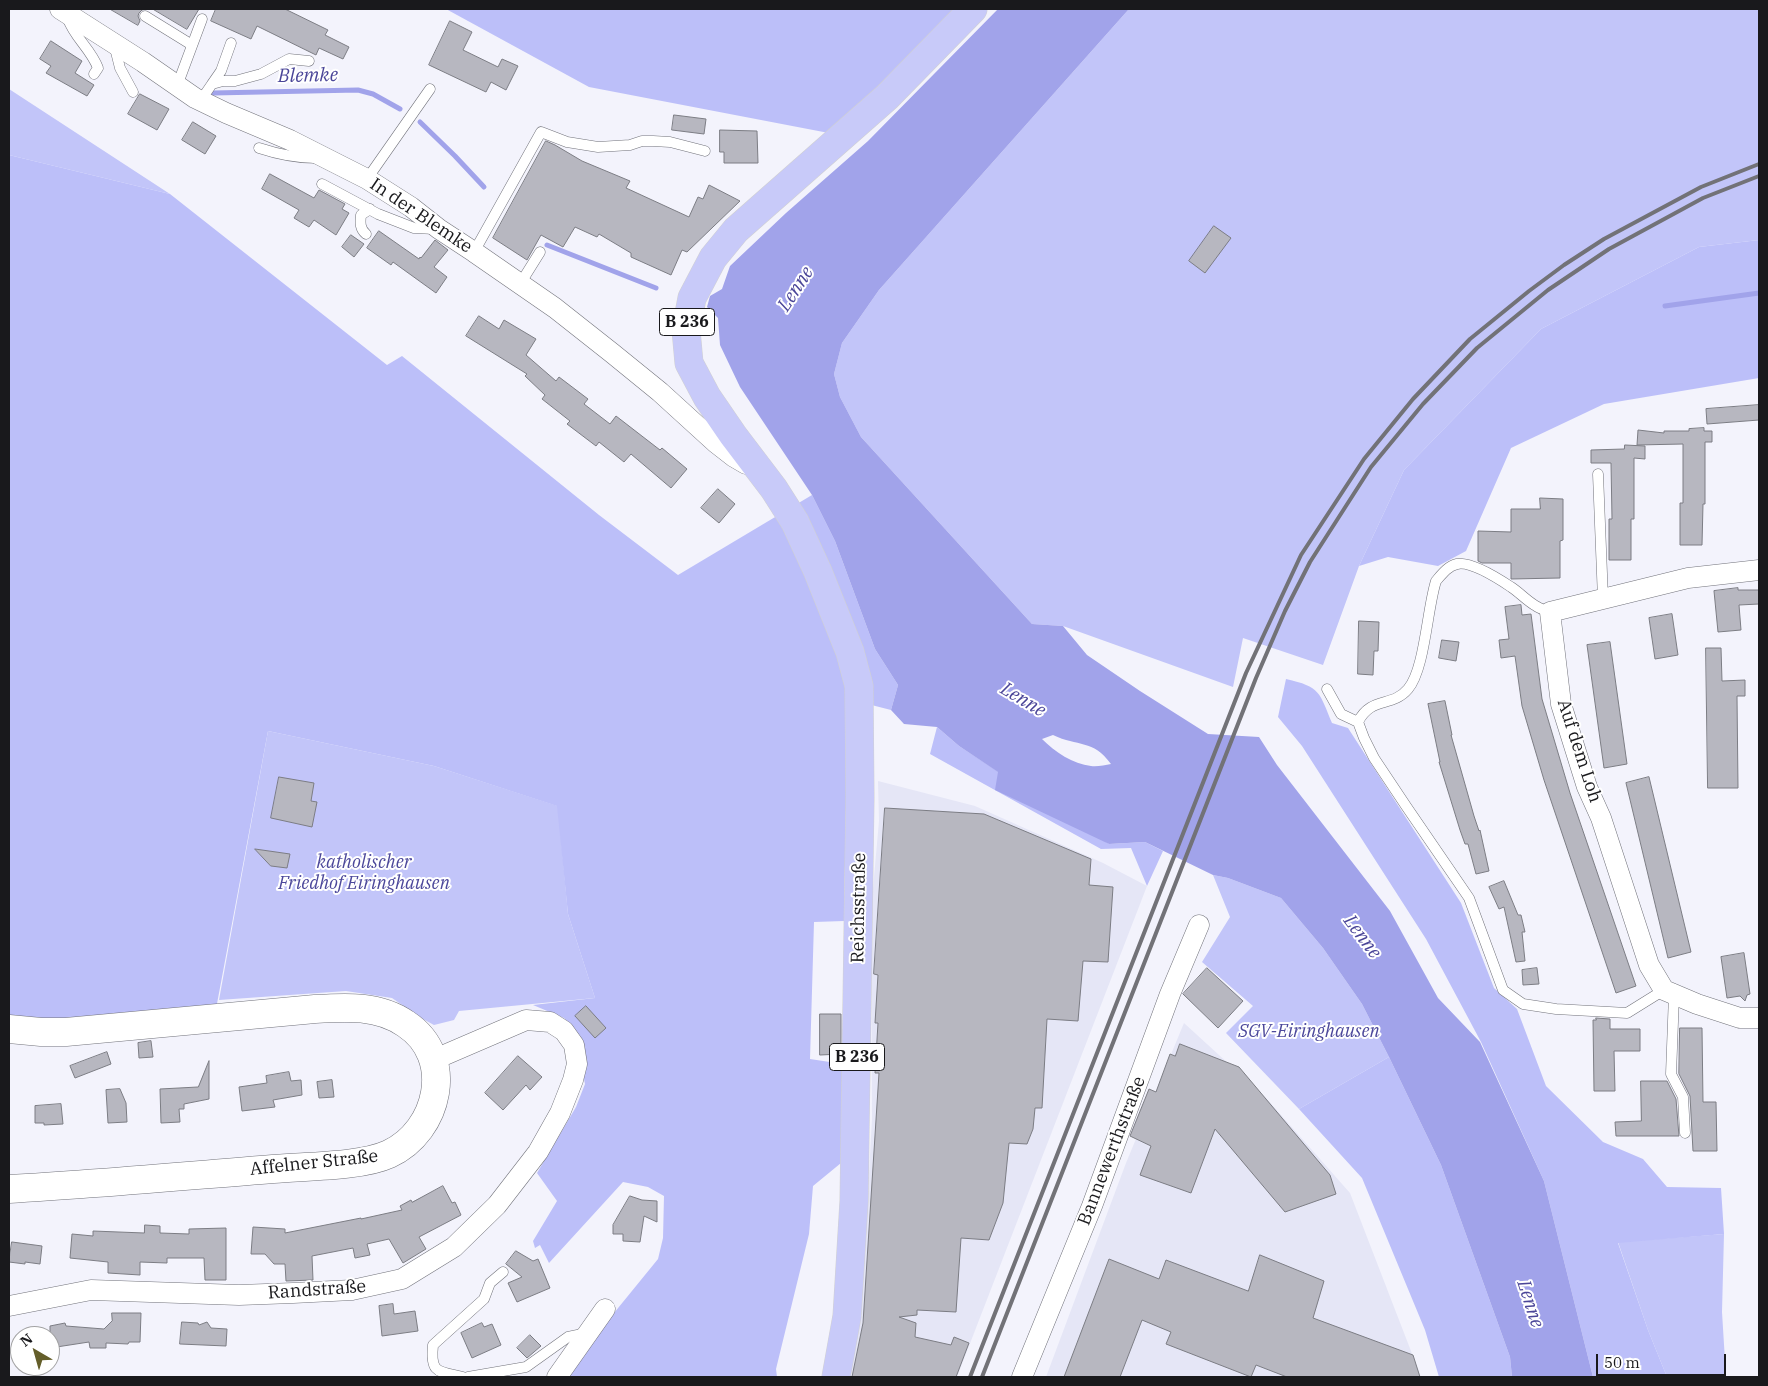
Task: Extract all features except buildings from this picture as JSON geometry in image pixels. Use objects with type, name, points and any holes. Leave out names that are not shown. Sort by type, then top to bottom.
[{"type":"main road","name":"B 236","points":[[755,463],[707,397],[690,363],[686,330],[692,298],[698,283],[721,246],[736,230],[886,97],[973,9]]},
{"type":"main road","name":"Reichsstraße","points":[[755,463],[795,522],[818,572],[850,652],[859,686],[860,818],[854,1201],[847,1316],[836,1377]]},
{"type":"main road","name":"Affelner Straße","points":[[9,1029],[66,1032],[343,1007],[376,1011],[392,1016],[407,1024],[423,1040],[433,1060],[435,1069],[435,1094],[432,1108],[427,1118],[412,1139],[388,1155],[350,1163],[9,1189]]},
{"type":"street","name":"In der Blemke","points":[[63,11],[195,98],[226,114],[290,140],[325,157],[367,179],[411,207],[612,352],[734,457],[746,464],[755,463]]},
{"type":"street","points":[[1550,612],[1688,578],[1759,570]]},
{"type":"street","name":"Auf dem Loh","points":[[1550,612],[1561,704],[1587,787],[1601,818],[1646,958],[1669,993]]},
{"type":"street","name":"Bannewerthstraße","points":[[1022,1377],[1092,1206],[1170,994],[1199,925]]},
{"type":"street","points":[[1669,993],[1740,1018],[1759,1018]]},
{"type":"street","name":"Randstraße","points":[[9,1306],[91,1290],[239,1295],[352,1290],[402,1279],[454,1247],[497,1205],[538,1152],[560,1113],[573,1080],[576,1064],[574,1045],[564,1031],[550,1022],[526,1020],[433,1060]]},
{"type":"street","points":[[557,1377],[605,1308]]},
{"type":"lane","points":[[63,11],[70,25],[94,56],[98,68],[94,74]]},
{"type":"lane","points":[[145,16],[192,45]]},
{"type":"lane","points":[[177,86],[202,19]]},
{"type":"lane","points":[[201,100],[221,71],[231,43]]},
{"type":"lane","points":[[113,44],[120,68],[133,92]]},
{"type":"lane","points":[[212,84],[223,81],[235,81],[261,74],[289,58],[309,60]]},
{"type":"lane","points":[[367,179],[430,89]]},
{"type":"lane","points":[[474,252],[541,132],[567,142],[598,147],[653,141],[670,142],[706,151]]},
{"type":"lane","points":[[259,148],[303,158],[325,157]]},
{"type":"lane","points":[[322,184],[370,210],[414,228],[439,229]]},
{"type":"lane","points":[[366,234],[363,231],[360,220],[361,215],[370,210]]},
{"type":"lane","points":[[520,284],[540,252]]},
{"type":"lane","points":[[1598,474],[1603,599]]},
{"type":"lane","points":[[1358,722],[1366,709],[1399,698],[1410,688],[1421,655],[1436,581],[1442,572],[1452,566],[1459,563],[1478,568],[1511,586],[1535,606],[1550,612]]},
{"type":"lane","points":[[1327,689],[1341,714],[1358,722],[1374,758],[1469,898],[1504,990],[1523,1004],[1556,1009],[1627,1013],[1669,993],[1671,1074],[1683,1097],[1684,1133]]},
{"type":"lane","points":[[463,1377],[439,1371],[434,1367],[432,1359],[433,1345],[484,1299],[490,1283],[503,1272]]},
{"type":"lane","points":[[468,1377],[526,1367],[568,1337],[588,1333]]},
{"type":"shaded area","points":[[446,9],[964,9],[834,134],[589,87]]},
{"type":"shaded area","points":[[9,155],[170,194],[387,365],[402,356],[599,515],[678,575],[812,495],[835,541],[875,649],[898,685],[891,710],[848,699],[844,921],[814,922],[810,1059],[843,1064],[841,1163],[813,1186],[809,1234],[776,1369],[777,1377],[565,1377],[609,1316],[614,1313],[658,1259],[663,1238],[664,1196],[648,1187],[623,1182],[549,1263],[540,1245],[535,1248],[533,1241],[557,1201],[537,1173],[576,1107],[585,1084],[574,1030],[564,1018],[533,1005],[595,998],[568,914],[557,806],[434,766],[268,731],[216,1009],[9,1023]]},
{"type":"shaded area","points":[[1759,240],[1759,378],[1604,404],[1511,448],[1466,551],[1438,566],[1388,557],[1359,566],[1404,470],[1541,329],[1699,247]]},
{"type":"shaded area","points":[[1286,679],[1313,688],[1321,698],[1332,723],[1348,728],[1461,903],[1494,988],[1517,1009],[1546,1086],[1603,1142],[1643,1159],[1667,1187],[1721,1188],[1724,1234],[1618,1243],[1648,1330],[1667,1377],[1593,1377],[1544,1181],[1481,1042],[1426,939],[1302,746],[1278,717]]},
{"type":"shaded area","points":[[937,727],[959,746],[1109,844],[1145,842],[1163,851],[1147,886],[1131,848],[1101,849],[930,754]]},
{"type":"shaded area","points":[[878,781],[975,806],[1103,863],[1147,886],[957,1377],[849,1377],[861,1318],[872,1119],[871,911],[879,821]]},
{"type":"shaded area","points":[[1184,1023],[1266,1098],[1350,1193],[1421,1377],[1046,1377],[1126,1163]]},
{"type":"shaded area","points":[[1389,1057],[1441,1165],[1510,1357],[1512,1377],[1439,1377],[1425,1330],[1362,1178],[1299,1109]]},
{"type":"green space","points":[[1129,9],[1759,9],[1759,240],[1699,247],[1541,329],[1404,470],[1359,566],[1323,665],[1243,638],[1233,687],[1063,626],[1032,624],[861,437],[840,397],[834,374],[842,343],[879,290]]},
{"type":"green space","points":[[9,89],[170,194],[9,155]]},
{"type":"green space","name":"katholischer Friedhof Eiringhausen","points":[[268,731],[434,766],[558,806],[568,914],[595,998],[459,1011],[454,1020],[434,1025],[392,998],[346,991],[219,1000]]},
{"type":"green space","name":"SGV-Eiringhausen","points":[[1213,875],[1228,878],[1281,898],[1323,948],[1362,1004],[1389,1057],[1299,1109],[1226,1033],[1253,1006],[1202,962],[1230,917]]},
{"type":"green space","points":[[1724,1234],[1722,1312],[1726,1377],[1667,1377],[1648,1330],[1618,1242]]},
{"type":"water","name":"Lenne","points":[[998,9],[1129,9],[879,290],[842,343],[834,374],[840,397],[861,437],[1032,624],[1063,626],[1087,655],[1208,734],[1259,737],[1277,765],[1390,911],[1438,998],[1480,1042],[1544,1181],[1593,1377],[1512,1377],[1510,1357],[1441,1165],[1389,1057],[1362,1004],[1323,948],[1281,898],[1228,878],[1213,875],[1145,842],[1109,844],[995,790],[998,772],[959,746],[937,727],[904,724],[891,710],[898,685],[875,649],[835,541],[812,495],[740,387],[720,345],[718,318],[707,307],[710,296],[722,289],[730,266],[786,213],[868,141]],"holes":[[[1053,735],[1091,747],[1104,756],[1111,764],[1093,766],[1078,763],[1058,753],[1042,739]]]},
{"type":"waterway","name":"Blemke","points":[[213,93],[358,90],[373,94],[400,109]]},
{"type":"waterway","name":"Blemke","points":[[420,122],[484,187]]},
{"type":"waterway","name":"Blemke","points":[[547,245],[656,288]]},
{"type":"waterway","points":[[1665,306],[1759,293]]},
{"type":"railway","points":[[970,1377],[1246,673],[1301,555],[1364,459],[1413,399],[1470,339],[1529,291],[1604,239],[1701,187],[1759,164]]},
{"type":"railway","points":[[982,1377],[1256,678],[1285,611],[1310,562],[1371,467],[1423,404],[1477,348],[1548,290],[1609,249],[1703,198],[1759,176]]}]
